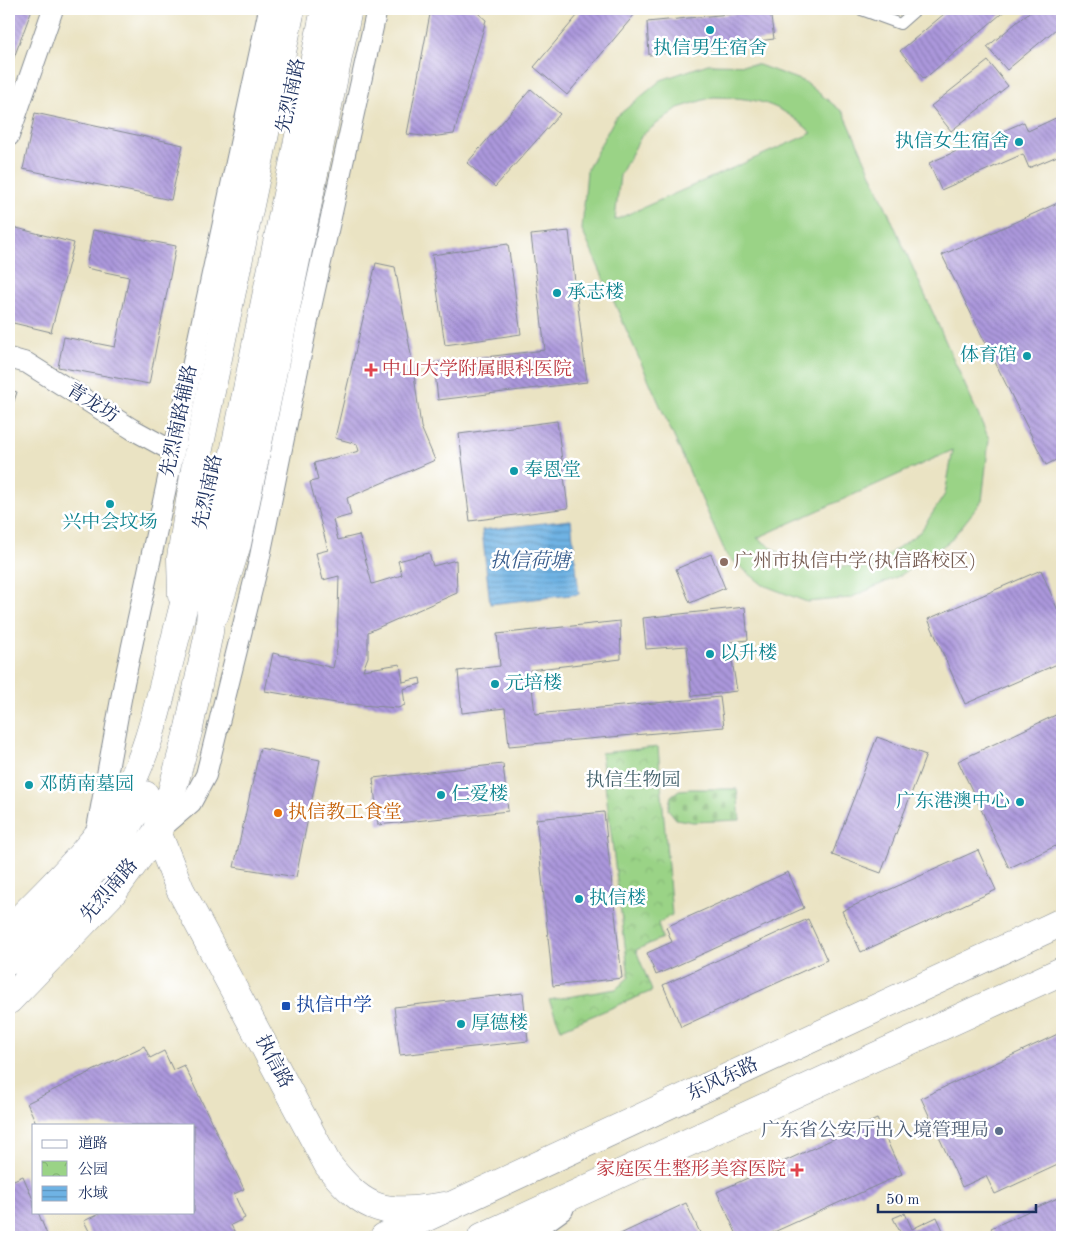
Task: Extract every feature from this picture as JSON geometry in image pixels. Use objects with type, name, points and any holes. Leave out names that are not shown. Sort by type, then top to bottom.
[{"type":"main road","points":[[184,607],[180,582],[186,517],[291,9]]},
{"type":"main road","name":"先烈南路","points":[[9,1000],[113,892],[157,832],[172,791],[189,728],[209,632],[216,557],[243,373],[310,9]]},
{"type":"main road","name":"先烈南路","points":[[9,930],[96,834],[124,797],[137,771],[149,739],[243,373],[325,9]]},
{"type":"main road","points":[[209,632],[237,544],[348,9]]},
{"type":"main road","name":"先烈南路","points":[[9,961],[98,864],[124,830],[151,783],[172,730],[216,557]]},
{"type":"main road","name":"执信路","points":[[157,832],[180,889],[328,1165],[347,1188],[359,1197],[386,1210],[401,1212],[452,1205]]},
{"type":"main road","name":"东风东路","points":[[384,1237],[1062,922]]},
{"type":"main road","points":[[482,1237],[1062,971]]},
{"type":"street","points":[[9,136],[53,9]]},
{"type":"street","name":"先烈南路辅路","points":[[96,834],[124,684],[269,9]]},
{"type":"street","points":[[157,832],[191,803],[206,775],[259,561],[304,340],[377,9]]},
{"type":"street","name":"青龙坊","points":[[9,358],[27,363],[132,429],[174,452]]},
{"type":"street","points":[[521,1237],[586,1189]]},
{"type":"lane","points":[[859,9],[900,24],[918,9]]},
{"type":"green space","points":[[708,64],[759,65],[805,82],[844,113],[989,439],[982,501],[950,541],[901,575],[850,598],[807,602],[763,585],[727,556],[582,230],[587,170],[615,118],[661,80]],"holes":[[[713,97],[742,99],[766,104],[788,114],[812,133],[615,220],[620,175],[642,135],[678,108]],[[953,450],[945,494],[921,531],[885,557],[852,566],[817,566],[785,556],[757,538]]]},
{"type":"green space","name":"执信生物园","points":[[658,747],[672,915],[658,923],[662,938],[636,950],[652,991],[561,1029],[549,1000],[616,989],[629,977],[601,753]]},
{"type":"green space","points":[[737,789],[740,820],[693,822],[676,819],[668,809],[671,796],[679,790]]},
{"type":"water","name":"执信荷塘","points":[[571,520],[579,594],[490,604],[482,530]]},
{"type":"building","points":[[9,9],[32,9],[9,71]]},
{"type":"building","points":[[431,9],[473,9],[486,20],[454,134],[430,137],[407,134]]},
{"type":"building","points":[[583,9],[629,9],[635,14],[567,95],[534,67]]},
{"type":"building","points":[[950,9],[1007,9],[924,79],[900,51]]},
{"type":"building","points":[[1033,9],[1062,9],[1062,24],[1007,70],[987,47]]},
{"type":"building","name":"执信男生宿舍","points":[[770,10],[774,39],[649,55],[647,22]]},
{"type":"building","points":[[988,61],[1008,86],[951,131],[931,106]]},
{"type":"building","points":[[531,89],[560,114],[495,187],[467,163]]},
{"type":"building","points":[[35,113],[183,145],[171,200],[23,169]]},
{"type":"building","name":"执信女生宿舍","points":[[1062,115],[1062,154],[1029,168],[1023,154],[941,190],[929,163],[1024,122],[1028,131]]},
{"type":"building","name":"体育馆","points":[[1062,201],[1062,457],[1046,465],[942,255]]},
{"type":"building","points":[[9,226],[74,243],[51,332],[9,322]]},
{"type":"building","points":[[93,230],[176,246],[149,384],[58,367],[64,337],[115,347],[129,277],[86,268]]},
{"type":"building","name":"承志楼","points":[[569,231],[587,382],[438,400],[434,363],[545,350],[531,235]]},
{"type":"building","points":[[508,244],[521,334],[445,345],[432,255]]},
{"type":"building","points":[[376,263],[395,267],[412,360],[421,427],[435,460],[347,498],[351,515],[333,520],[338,540],[359,535],[372,584],[402,575],[398,561],[429,553],[433,566],[456,560],[457,593],[368,632],[368,657],[363,670],[400,664],[403,682],[420,678],[421,684],[403,689],[405,705],[398,708],[336,703],[265,691],[273,653],[333,668],[337,648],[339,576],[323,580],[316,553],[328,550],[310,482],[318,480],[314,463],[359,451],[357,444],[335,438]]},
{"type":"building","points":[[9,390],[17,392],[9,416]]},
{"type":"building","name":"奉恩堂","points":[[557,421],[568,508],[470,521],[459,434]]},
{"type":"building","points":[[711,554],[725,588],[690,603],[676,569]]},
{"type":"building","points":[[1041,570],[1062,620],[1062,662],[965,704],[928,619]]},
{"type":"building","name":"以升楼","points":[[745,607],[748,640],[729,642],[737,691],[692,696],[687,646],[646,649],[643,618]]},
{"type":"building","name":"元培楼","points":[[620,621],[621,659],[530,670],[535,714],[720,697],[724,727],[509,746],[505,708],[462,713],[458,671],[500,666],[497,634]]},
{"type":"building","name":"广东港澳中心","points":[[1062,712],[1062,843],[1009,868],[958,761]]},
{"type":"building","points":[[877,737],[926,755],[881,873],[832,855]]},
{"type":"building","name":"执信教工食堂","points":[[260,748],[320,760],[296,877],[234,867]]},
{"type":"building","name":"仁爱楼","points":[[503,764],[508,811],[378,825],[373,778]]},
{"type":"building","name":"执信楼","points":[[604,812],[622,978],[553,986],[536,819]]},
{"type":"building","points":[[978,850],[996,890],[861,952],[842,911]]},
{"type":"building","points":[[788,872],[804,908],[656,975],[647,953],[672,942],[666,927]]},
{"type":"building","points":[[808,919],[827,960],[681,1027],[663,985]]},
{"type":"building","name":"厚德楼","points":[[523,993],[528,1041],[400,1055],[394,1007]]},
{"type":"building","name":"广东省公安厅出入境管理局","points":[[1062,1032],[1062,1163],[995,1194],[986,1176],[962,1187],[921,1098]]},
{"type":"building","points":[[144,1046],[150,1058],[164,1051],[173,1070],[184,1065],[244,1189],[234,1194],[245,1218],[231,1225],[236,1235],[232,1237],[92,1237],[84,1221],[99,1214],[195,1214],[195,1124],[37,1124],[27,1103]]},
{"type":"building","points":[[877,1119],[902,1174],[763,1237],[738,1237],[717,1192]]},
{"type":"building","points":[[23,1176],[32,1197],[32,1214],[39,1214],[48,1237],[9,1237],[9,1182]]},
{"type":"building","points":[[1062,1196],[1062,1237],[996,1237],[991,1228]]},
{"type":"building","points":[[686,1203],[702,1237],[614,1237]]},
{"type":"building","points":[[905,1213],[912,1229],[937,1217],[946,1237],[894,1237],[901,1234],[893,1218]]},
{"type":"place","name":"执信男生宿舍","points":[[710,30]]},
{"type":"place","name":"执信女生宿舍","points":[[1019,142]]},
{"type":"place","name":"承志楼","points":[[557,293]]},
{"type":"place","name":"体育馆","points":[[1027,356]]},
{"type":"place","name":"中山大学附属眼科医院","points":[[371,370]]},
{"type":"place","name":"奉恩堂","points":[[514,471]]},
{"type":"place","name":"兴中会坟场","points":[[110,504]]},
{"type":"place","name":"广州市执信中学(执信路校区)","points":[[724,562]]},
{"type":"place","name":"以升楼","points":[[710,654]]},
{"type":"place","name":"元培楼","points":[[495,684]]},
{"type":"place","name":"邓荫南墓园","points":[[29,785]]},
{"type":"place","name":"仁爱楼","points":[[441,795]]},
{"type":"place","name":"广东港澳中心","points":[[1020,802]]},
{"type":"place","name":"执信教工食堂","points":[[278,813]]},
{"type":"place","name":"执信楼","points":[[579,899]]},
{"type":"place","name":"执信中学","points":[[286,1006]]},
{"type":"place","name":"厚德楼","points":[[461,1024]]},
{"type":"place","name":"广东省公安厅出入境管理局","points":[[999,1131]]},
{"type":"place","name":"家庭医生整形美容医院","points":[[797,1170]]}]
